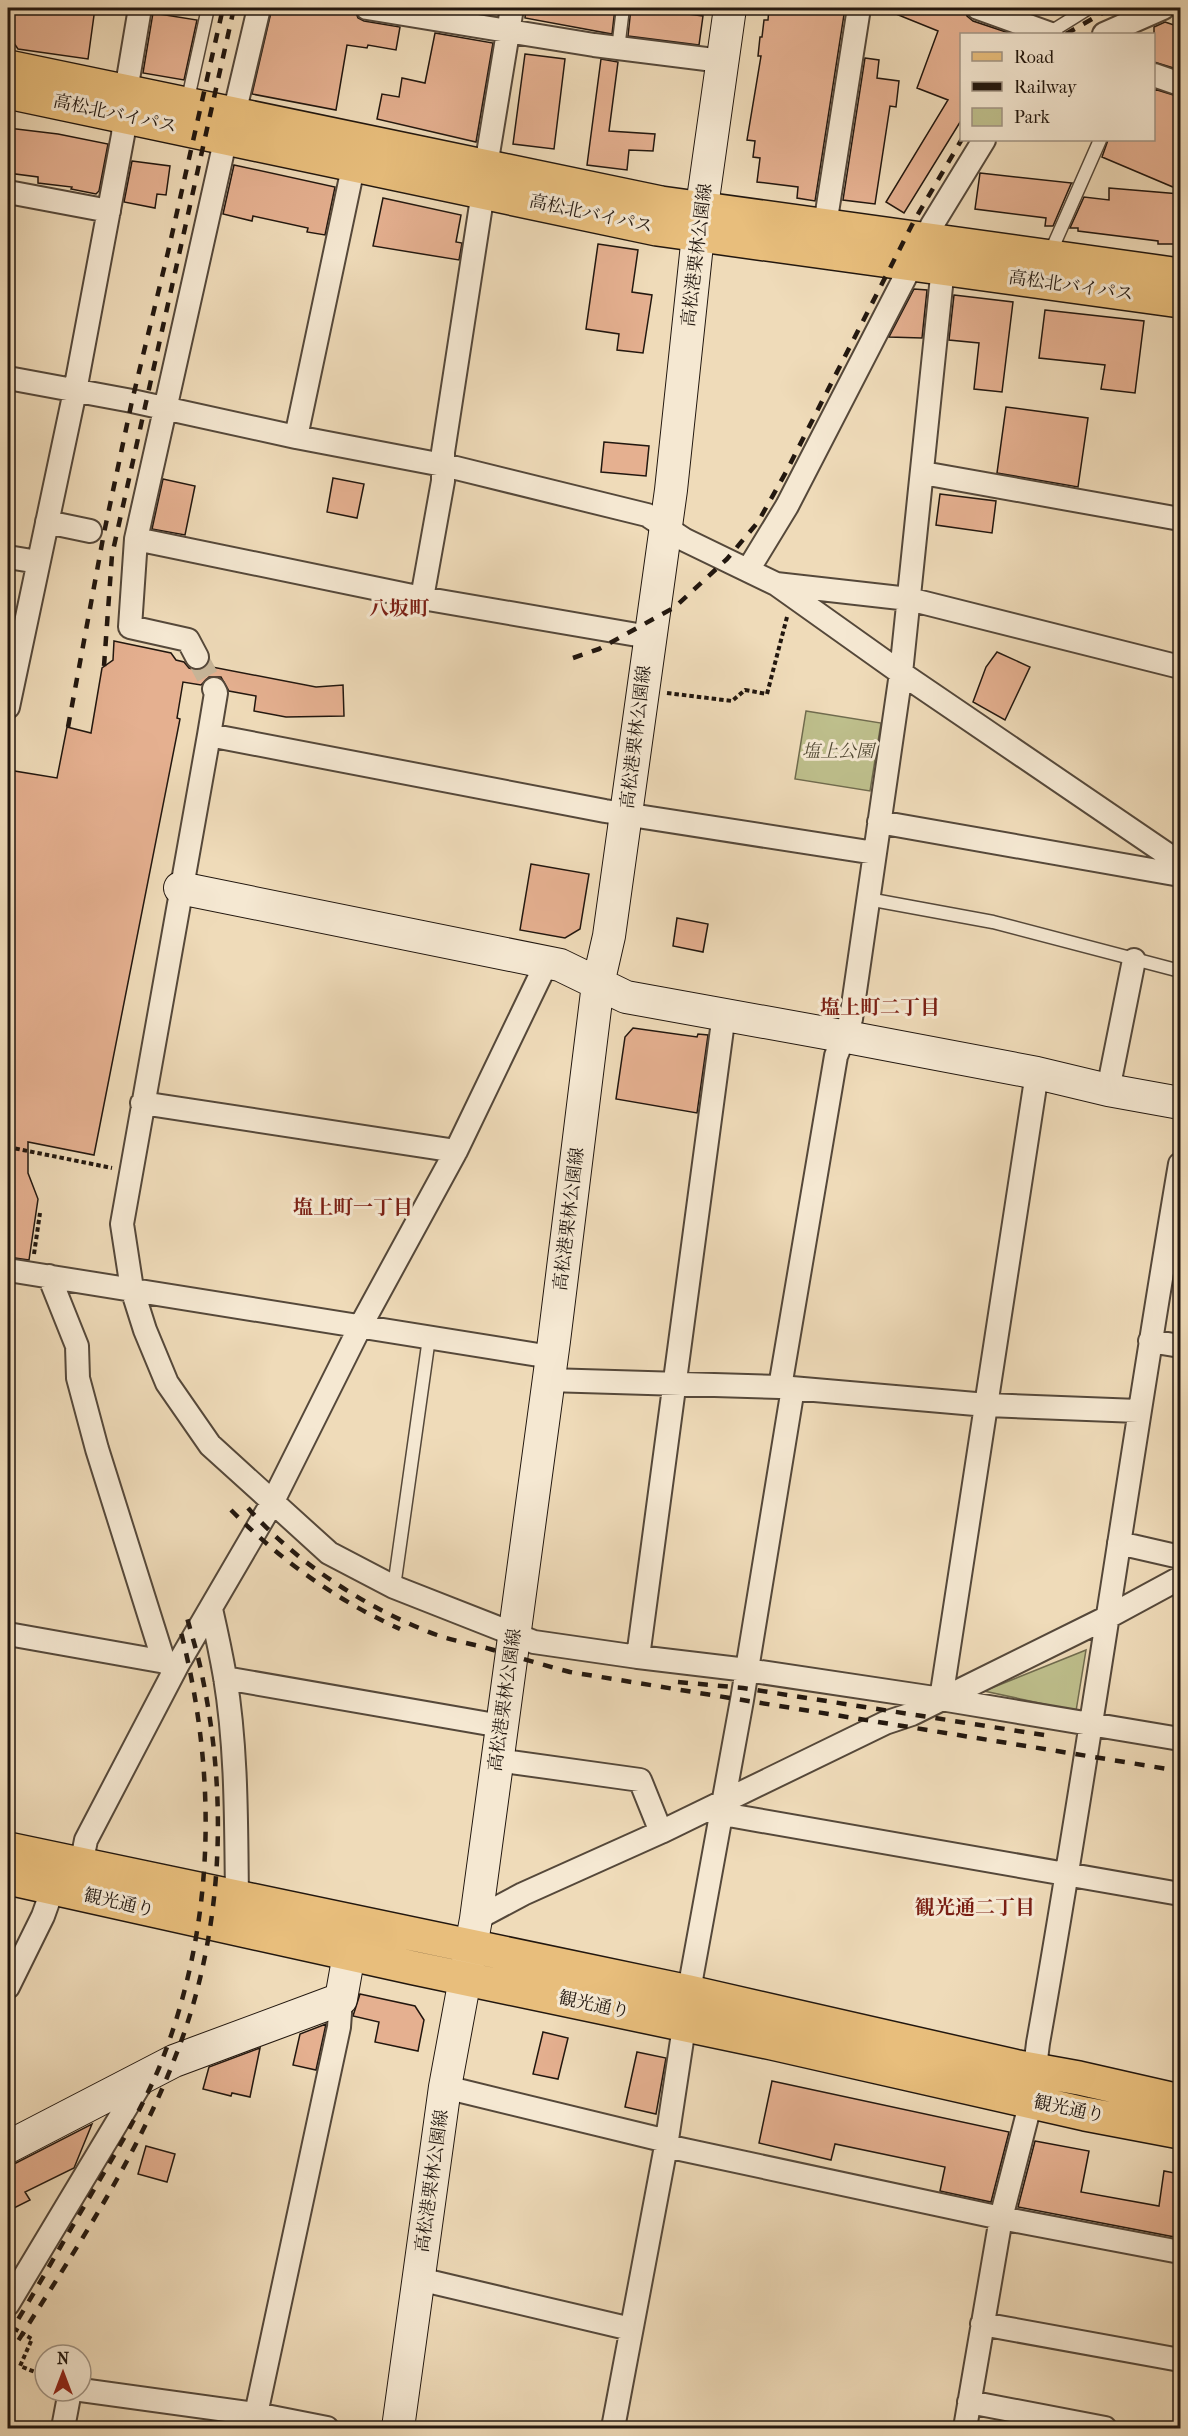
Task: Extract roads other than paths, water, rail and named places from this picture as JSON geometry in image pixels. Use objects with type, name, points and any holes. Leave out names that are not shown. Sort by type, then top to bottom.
[{"type":"main road","name":"高松港栗林公園線","points":[[398,2428],[445,2087],[470,1948],[497,1760],[550,1369],[598,984],[609,936],[665,526],[700,222],[729,8]]},
{"type":"main road","name":"高松北バイパス","points":[[8,67],[125,104],[485,179]]},
{"type":"main road","name":"高松北バイパス","points":[[8,92],[125,104],[187,104],[230,126],[354,163],[485,179],[576,187],[700,222],[927,257],[1180,301]]},
{"type":"main road","name":"高松北バイパス","points":[[700,222],[825,225],[927,257],[1180,275]]},
{"type":"main road","points":[[180,888],[560,965],[626,997],[842,1036],[1180,1103]]},
{"type":"main road","name":"観光通り","points":[[8,1849],[470,1948],[689,1992],[1033,2086],[1180,2132]]},
{"type":"main road","name":"観光通り","points":[[8,1878],[349,1954],[470,1948],[685,2024],[1033,2086],[1180,2101]]},
{"type":"main road","points":[[8,2147],[174,2061],[340,1999],[349,1954]]},
{"type":"street","points":[[8,707],[75,391],[109,211],[140,8]]},
{"type":"street","points":[[197,657],[188,640],[130,627],[136,540],[164,409],[259,8]]},
{"type":"street","points":[[367,8],[508,32],[722,61]]},
{"type":"street","points":[[422,598],[512,8]]},
{"type":"street","points":[[825,225],[859,8]]},
{"type":"street","points":[[978,8],[1018,15],[1048,33]]},
{"type":"street","points":[[1106,33],[1163,8]]},
{"type":"street","points":[[1155,75],[1180,84]]},
{"type":"street","points":[[748,570],[787,507],[927,257],[984,141]]},
{"type":"street","points":[[296,437],[354,163]]},
{"type":"street","points":[[8,192],[109,211]]},
{"type":"street","points":[[613,2428],[666,2144],[689,1992],[747,1670],[836,1056],[842,1036],[851,1019],[901,673],[923,473],[927,257]]},
{"type":"street","points":[[8,378],[443,466],[647,515],[685,540],[748,570],[784,591],[1180,863]]},
{"type":"street","points":[[923,473],[1180,519]]},
{"type":"street","points":[[48,522],[90,531]]},
{"type":"street","points":[[136,540],[422,598],[649,637]]},
{"type":"street","points":[[8,557],[38,562]]},
{"type":"street","points":[[784,591],[909,599],[1180,667]]},
{"type":"street","points":[[214,689],[216,693],[209,735],[122,1224],[132,1289],[145,1330],[167,1383],[210,1445],[329,1553],[394,1587],[534,1642],[747,1670],[941,1699],[1180,1739]]},
{"type":"street","points":[[209,735],[626,814],[874,853]]},
{"type":"street","points":[[879,822],[1180,875]]},
{"type":"street","points":[[1108,1090],[1134,960]]},
{"type":"street","points":[[81,1865],[86,1840],[171,1663],[211,1609],[272,1503],[360,1327],[456,1151],[547,962]]},
{"type":"street","points":[[638,1657],[724,1014]]},
{"type":"street","points":[[941,1699],[1037,1074]]},
{"type":"street","points":[[142,1103],[456,1151]]},
{"type":"street","points":[[965,2428],[1001,2217],[1033,2086],[1038,2043],[1108,1617],[1138,1411],[1180,1166]]},
{"type":"street","points":[[8,1270],[45,1267],[132,1289],[429,1338],[550,1369],[673,1383],[787,1387],[987,1405],[1138,1411]]},
{"type":"street","points":[[45,1267],[77,1346],[78,1378],[97,1449],[171,1663]]},
{"type":"street","points":[[1150,1341],[1180,1346]]},
{"type":"street","points":[[1119,1543],[1180,1557]]},
{"type":"street","points":[[470,1948],[523,1894],[723,1803],[885,1723],[912,1714],[1108,1617],[1180,1578]]},
{"type":"street","points":[[211,1609],[225,1678],[234,1792],[237,1899]]},
{"type":"street","points":[[8,1634],[171,1663]]},
{"type":"street","points":[[225,1678],[501,1726]]},
{"type":"street","points":[[497,1760],[640,1780],[661,1832]]},
{"type":"street","points":[[723,1803],[734,1816],[1180,1894]]},
{"type":"street","points":[[8,1988],[43,1916],[53,1888]]},
{"type":"street","points":[[255,2421],[339,2027],[340,1999]]},
{"type":"street","points":[[8,2304],[145,2075]]},
{"type":"street","points":[[445,2087],[666,2144],[1001,2217],[1180,2252]]},
{"type":"street","points":[[419,2279],[631,2329]]},
{"type":"street","points":[[982,2324],[1180,2360]]},
{"type":"street","points":[[93,2392],[255,2421],[327,2428]]},
{"type":"street","points":[[969,2402],[1105,2428]]},
{"type":"street","points":[[63,2428],[68,2403]]},
{"type":"lane","points":[[187,104],[208,8]]},
{"type":"lane","points":[[618,48],[623,8]]},
{"type":"lane","points":[[1052,33],[1089,8]]},
{"type":"lane","points":[[1055,242],[1100,141]]},
{"type":"lane","points":[[868,899],[993,922],[1180,971]]},
{"type":"lane","points":[[394,1587],[429,1338]]},
{"type":"tunnel","points":[[197,657],[214,689]]},
{"type":"railway","points":[[68,727],[104,533],[132,401],[223,8]]},
{"type":"railway","points":[[104,666],[112,555],[234,8]]},
{"type":"railway","points":[[1068,33],[1111,8]]},
{"type":"railway","points":[[573,658],[599,649],[675,607],[727,559],[758,522],[786,472],[914,221],[961,141]]},
{"type":"railway","points":[[248,1508],[288,1548],[335,1583],[411,1625],[450,1639],[570,1672],[1180,1771]]},
{"type":"railway","points":[[231,1510],[269,1546],[331,1592],[400,1629]]},
{"type":"railway","points":[[8,2357],[98,2213],[139,2138],[174,2060],[190,2015],[202,1968],[211,1921],[216,1873],[218,1824],[216,1776],[203,1680],[186,1614]]},
{"type":"railway","points":[[8,2336],[143,2103],[159,2068],[178,2014],[192,1960],[201,1905],[205,1850],[205,1794],[201,1739],[180,1628]]},
{"type":"railway","points":[[678,1682],[743,1688],[1050,1736]]},
{"type":"district","name":"八坂町","points":[[399,608]]},
{"type":"district","name":"塩上町二丁目","points":[[880,1007]]},
{"type":"district","name":"塩上町一丁目","points":[[353,1207]]},
{"type":"district","name":"観光通二丁目","points":[[975,1907]]},
{"type":"park label","name":"塩上公園","points":[[838,751]]}]
